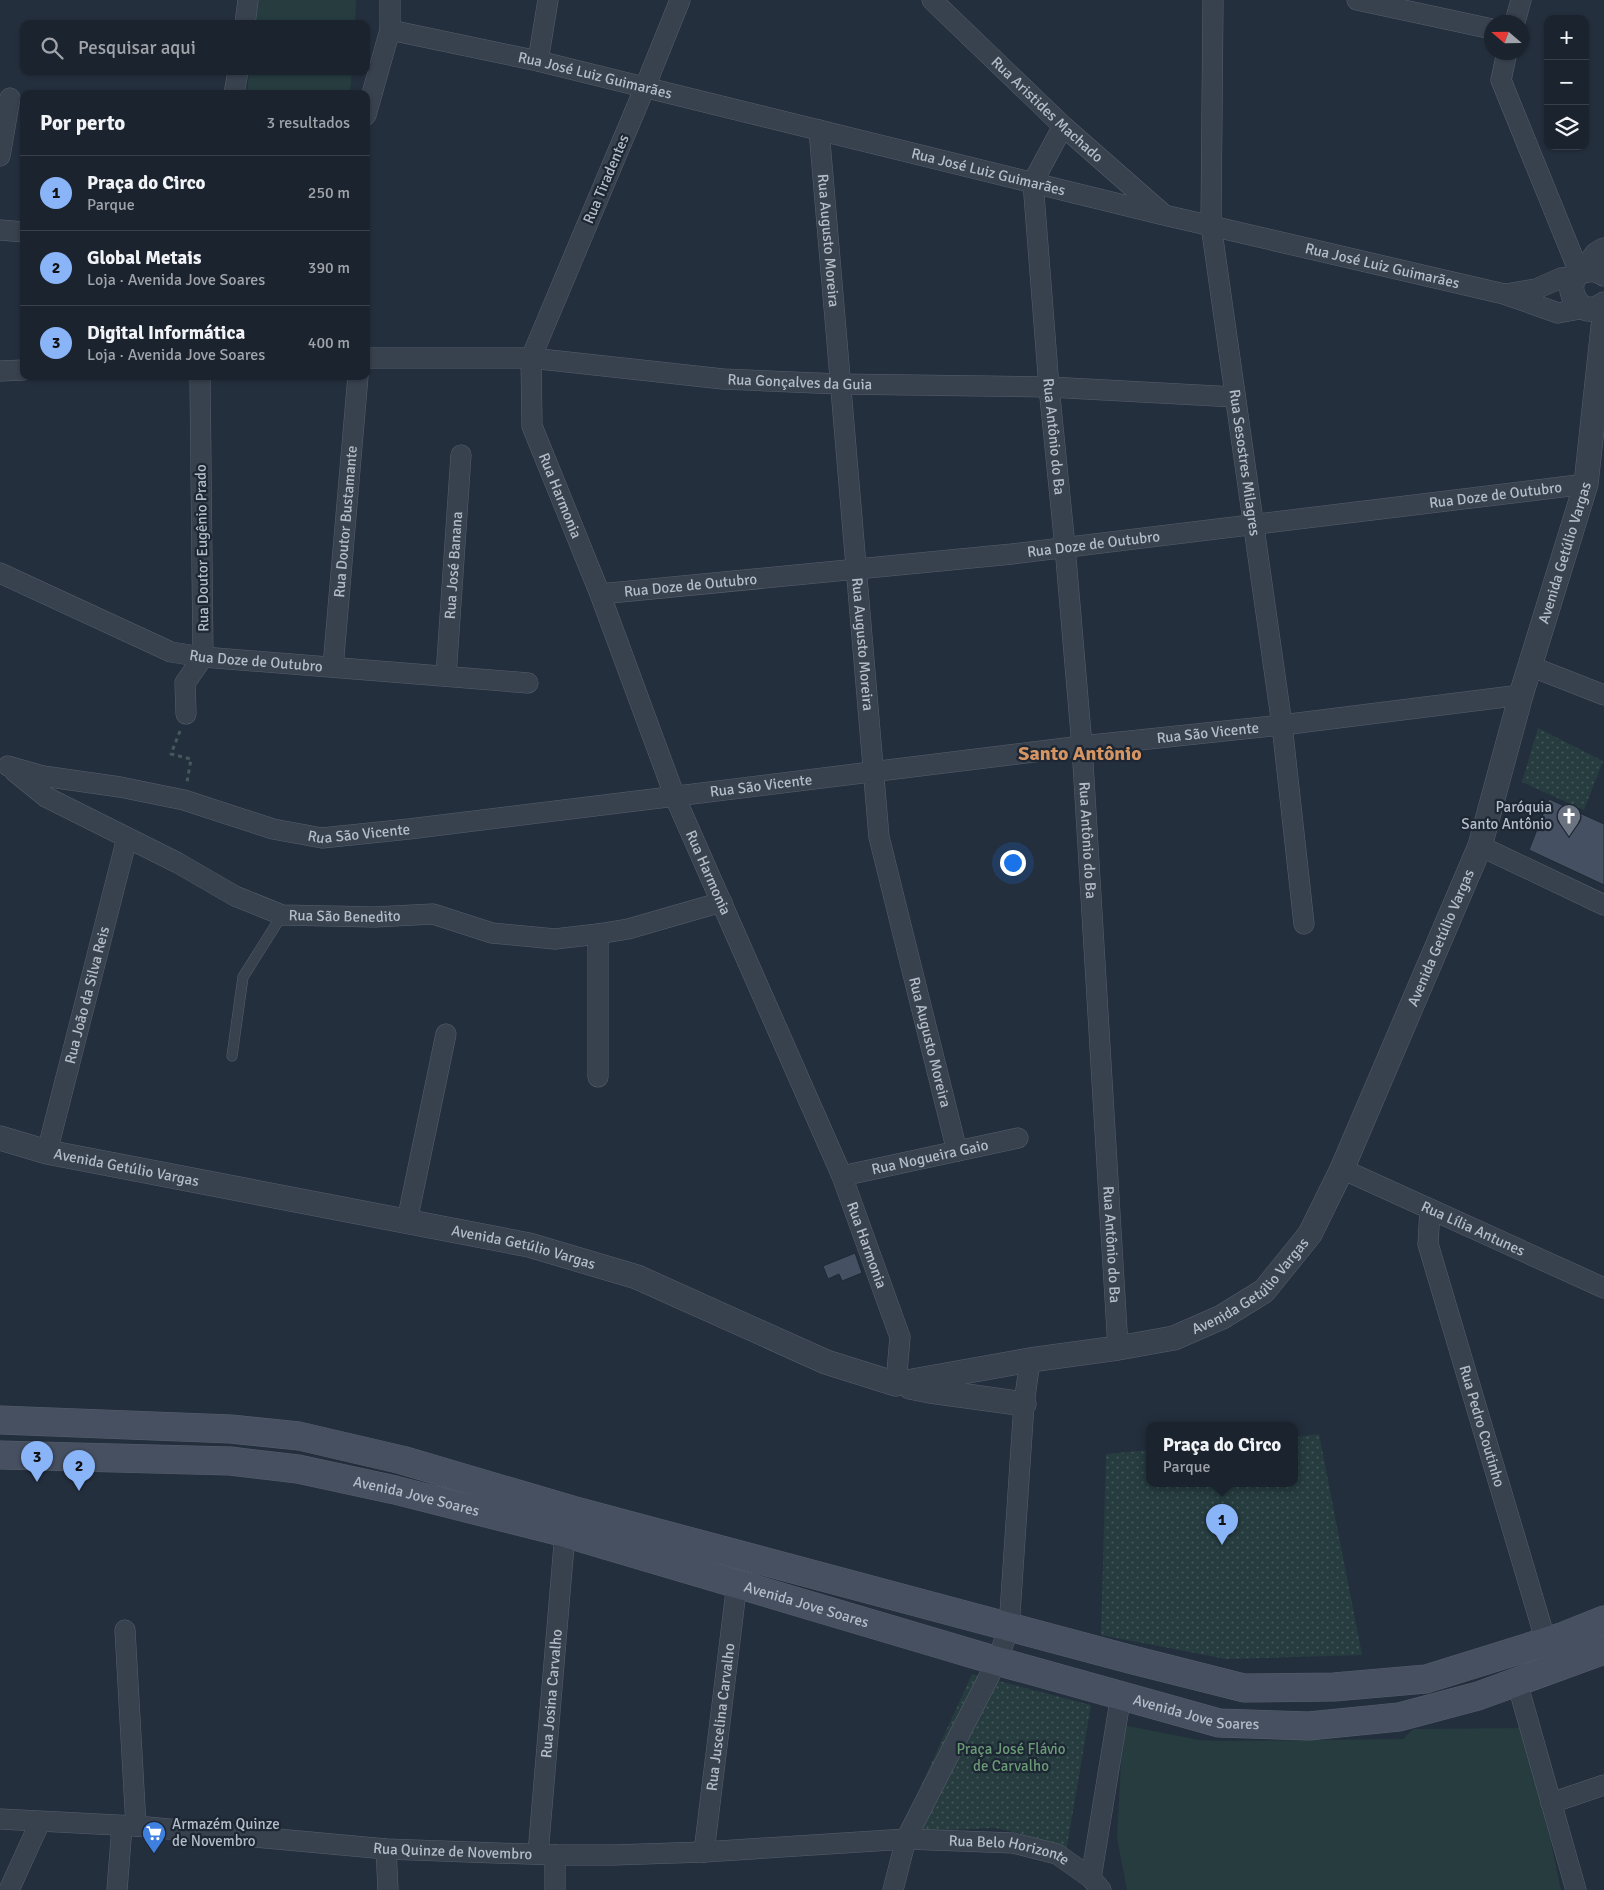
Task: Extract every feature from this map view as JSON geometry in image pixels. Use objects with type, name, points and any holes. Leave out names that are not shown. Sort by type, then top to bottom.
[{"type":"main road","name":"Avenida Jove Soares","points":[[0,1420],[231,1429],[299,1436],[402,1460],[572,1510],[1009,1628],[1244,1688],[1334,1687],[1426,1679],[1546,1642],[1604,1620]]},
{"type":"main road","name":"Avenida Jove Soares","points":[[0,1455],[230,1461],[298,1469],[395,1490],[565,1532],[997,1661],[1219,1723],[1308,1726],[1399,1717],[1478,1696],[1604,1650]]},
{"type":"street","points":[[246,20],[248,0]]},
{"type":"street","points":[[370,101],[390,30],[390,0]]},
{"type":"street","points":[[538,60],[548,0]]},
{"type":"street","name":"Rua Tiradentes","points":[[530,358],[645,88],[680,0]]},
{"type":"street","name":"Rua Sesostres Milagres","points":[[1212,0],[1211,225],[1282,725],[1304,924]]},
{"type":"street","points":[[1357,0],[1484,27]]},
{"type":"street","points":[[1517,15],[1520,0]]},
{"type":"street","name":"Rua Aristides Machado","points":[[935,1],[1063,126],[1164,215]]},
{"type":"street","name":"Rua José Luiz Guimarães","points":[[390,30],[538,60],[1164,215],[1504,294],[1558,313],[1598,310]]},
{"type":"street","points":[[1505,60],[1501,80],[1586,273]]},
{"type":"street","points":[[235,90],[237,75]]},
{"type":"street","points":[[0,156],[10,98]]},
{"type":"street","points":[[1033,182],[1063,126]]},
{"type":"street","name":"Rua Augusto Moreira","points":[[819,130],[879,837],[957,1151]]},
{"type":"street","name":"Rua Antônio do Ba","points":[[1033,182],[1049,387],[1082,746],[1118,1348]]},
{"type":"street","points":[[0,230],[20,232]]},
{"type":"street","points":[[1598,310],[1575,301],[1572,287],[1586,273],[1597,254],[1604,250]]},
{"type":"street","points":[[1504,294],[1536,289],[1561,278],[1586,273]]},
{"type":"street","name":"Avenida Getúlio Vargas","points":[[0,1138],[47,1152],[529,1245],[637,1277],[826,1362],[896,1384],[1030,1360],[1174,1338],[1222,1317],[1264,1291],[1310,1234],[1342,1170],[1480,846],[1521,695],[1586,484],[1598,310]]},
{"type":"street","name":"Rua Gonçalves da Guia","points":[[370,358],[530,358],[723,379],[840,384],[1049,387],[1235,397]]},
{"type":"street","name":"Rua Harmonia","points":[[530,358],[532,426],[600,594],[675,797],[842,1176],[900,1337],[896,1384]]},
{"type":"street","points":[[0,371],[20,370]]},
{"type":"street","name":"Rua Doutor Eugênio Prado","points":[[200,380],[203,657]]},
{"type":"street","name":"Rua Doutor Bustamante","points":[[333,668],[358,380]]},
{"type":"street","name":"Rua José Banana","points":[[446,676],[461,455]]},
{"type":"street","name":"Rua Doze de Outubro","points":[[600,594],[1065,548],[1586,484]]},
{"type":"street","name":"Rua Doze de Outubro","points":[[0,573],[171,652],[203,657],[528,683]]},
{"type":"street","points":[[186,714],[186,683],[203,657]]},
{"type":"street","points":[[1530,666],[1604,695]]},
{"type":"street","name":"Rua São Vicente","points":[[4,764],[43,776],[120,787],[184,800],[273,829],[322,838],[1521,695]]},
{"type":"street","name":"Rua São Benedito","points":[[4,764],[46,797],[178,863],[235,896],[282,915],[374,917],[433,914],[492,933],[555,939],[628,928],[722,902]]},
{"type":"street","name":"Rua João da Silva Reis","points":[[47,1152],[126,838]]},
{"type":"street","points":[[1480,846],[1604,905]]},
{"type":"street","points":[[598,934],[598,1077]]},
{"type":"street","points":[[407,1222],[446,1034]]},
{"type":"street","name":"Rua Nogueira Gaio","points":[[842,1176],[1018,1138]]},
{"type":"street","name":"Rua Lília Antunes","points":[[1342,1170],[1604,1288]]},
{"type":"street","name":"Rua Pedro Coutinho","points":[[1430,1209],[1428,1244],[1546,1642]]},
{"type":"street","points":[[893,1890],[906,1839],[997,1661],[1009,1628],[1024,1404],[1030,1360]]},
{"type":"street","points":[[896,1384],[930,1391],[1024,1404]]},
{"type":"street","name":"Rua Josina Carvalho","points":[[556,1890],[547,1854],[565,1532]]},
{"type":"street","name":"Rua Juscelina Carvalho","points":[[704,1852],[737,1583]]},
{"type":"street","points":[[117,1890],[129,1826],[125,1630]]},
{"type":"street","points":[[1517,1682],[1576,1890]]},
{"type":"street","points":[[1096,1884],[1121,1695]]},
{"type":"street","points":[[1551,1803],[1604,1785]]},
{"type":"street","name":"Rua Quinze de Novembro","points":[[0,1819],[129,1826],[386,1850],[547,1854],[613,1855],[704,1852],[906,1839]]},
{"type":"street","points":[[9,1890],[40,1822]]},
{"type":"street","name":"Rua Belo Horizonte","points":[[906,1839],[1013,1842],[1057,1854],[1096,1884]]},
{"type":"street","points":[[386,1850],[388,1890]]},
{"type":"lane","points":[[232,1056],[243,977],[282,915]]},
{"type":"path","points":[[184,800],[191,759],[170,754],[186,714]]},
{"type":"green space","points":[[255,0],[356,1],[355,20],[253,20]]},
{"type":"green space","points":[[249,75],[352,75],[350,90],[247,90]]},
{"type":"green space","points":[[1538,728],[1603,761],[1584,810],[1522,782]]},
{"type":"green space","points":[[1319,1434],[1362,1655],[1226,1659],[1101,1635],[1106,1454],[1146,1450],[1146,1487],[1298,1487],[1298,1437]]},
{"type":"green space","name":"Praça José Flávio de Carvalho","points":[[972,1674],[1091,1705],[1064,1864],[1019,1833],[995,1828],[900,1832]]},
{"type":"green space","points":[[1123,1725],[1199,1740],[1222,1741],[1403,1739],[1413,1729],[1527,1728],[1561,1890],[1127,1890],[1117,1838]]},
{"type":"building","name":"Paróquia Santo Antônio","points":[[1549,799],[1604,824],[1604,885],[1529,850]]},
{"type":"building","points":[[855,1253],[862,1273],[842,1281],[839,1274],[828,1279],[823,1266]]},
{"type":"place","name":"Paróquia Santo Antônio","points":[[1569,837]]},
{"type":"place","name":"Digital Informática","points":[[37,1482]]},
{"type":"place","name":"Global Metais","points":[[79,1491]]},
{"type":"place","name":"Praça do Circo","points":[[1222,1545]]},
{"type":"place","name":"Armazém Quinze de Novembro","points":[[154,1854]]},
{"type":"district","name":"Santo Antônio","points":[[1080,753]]}]
